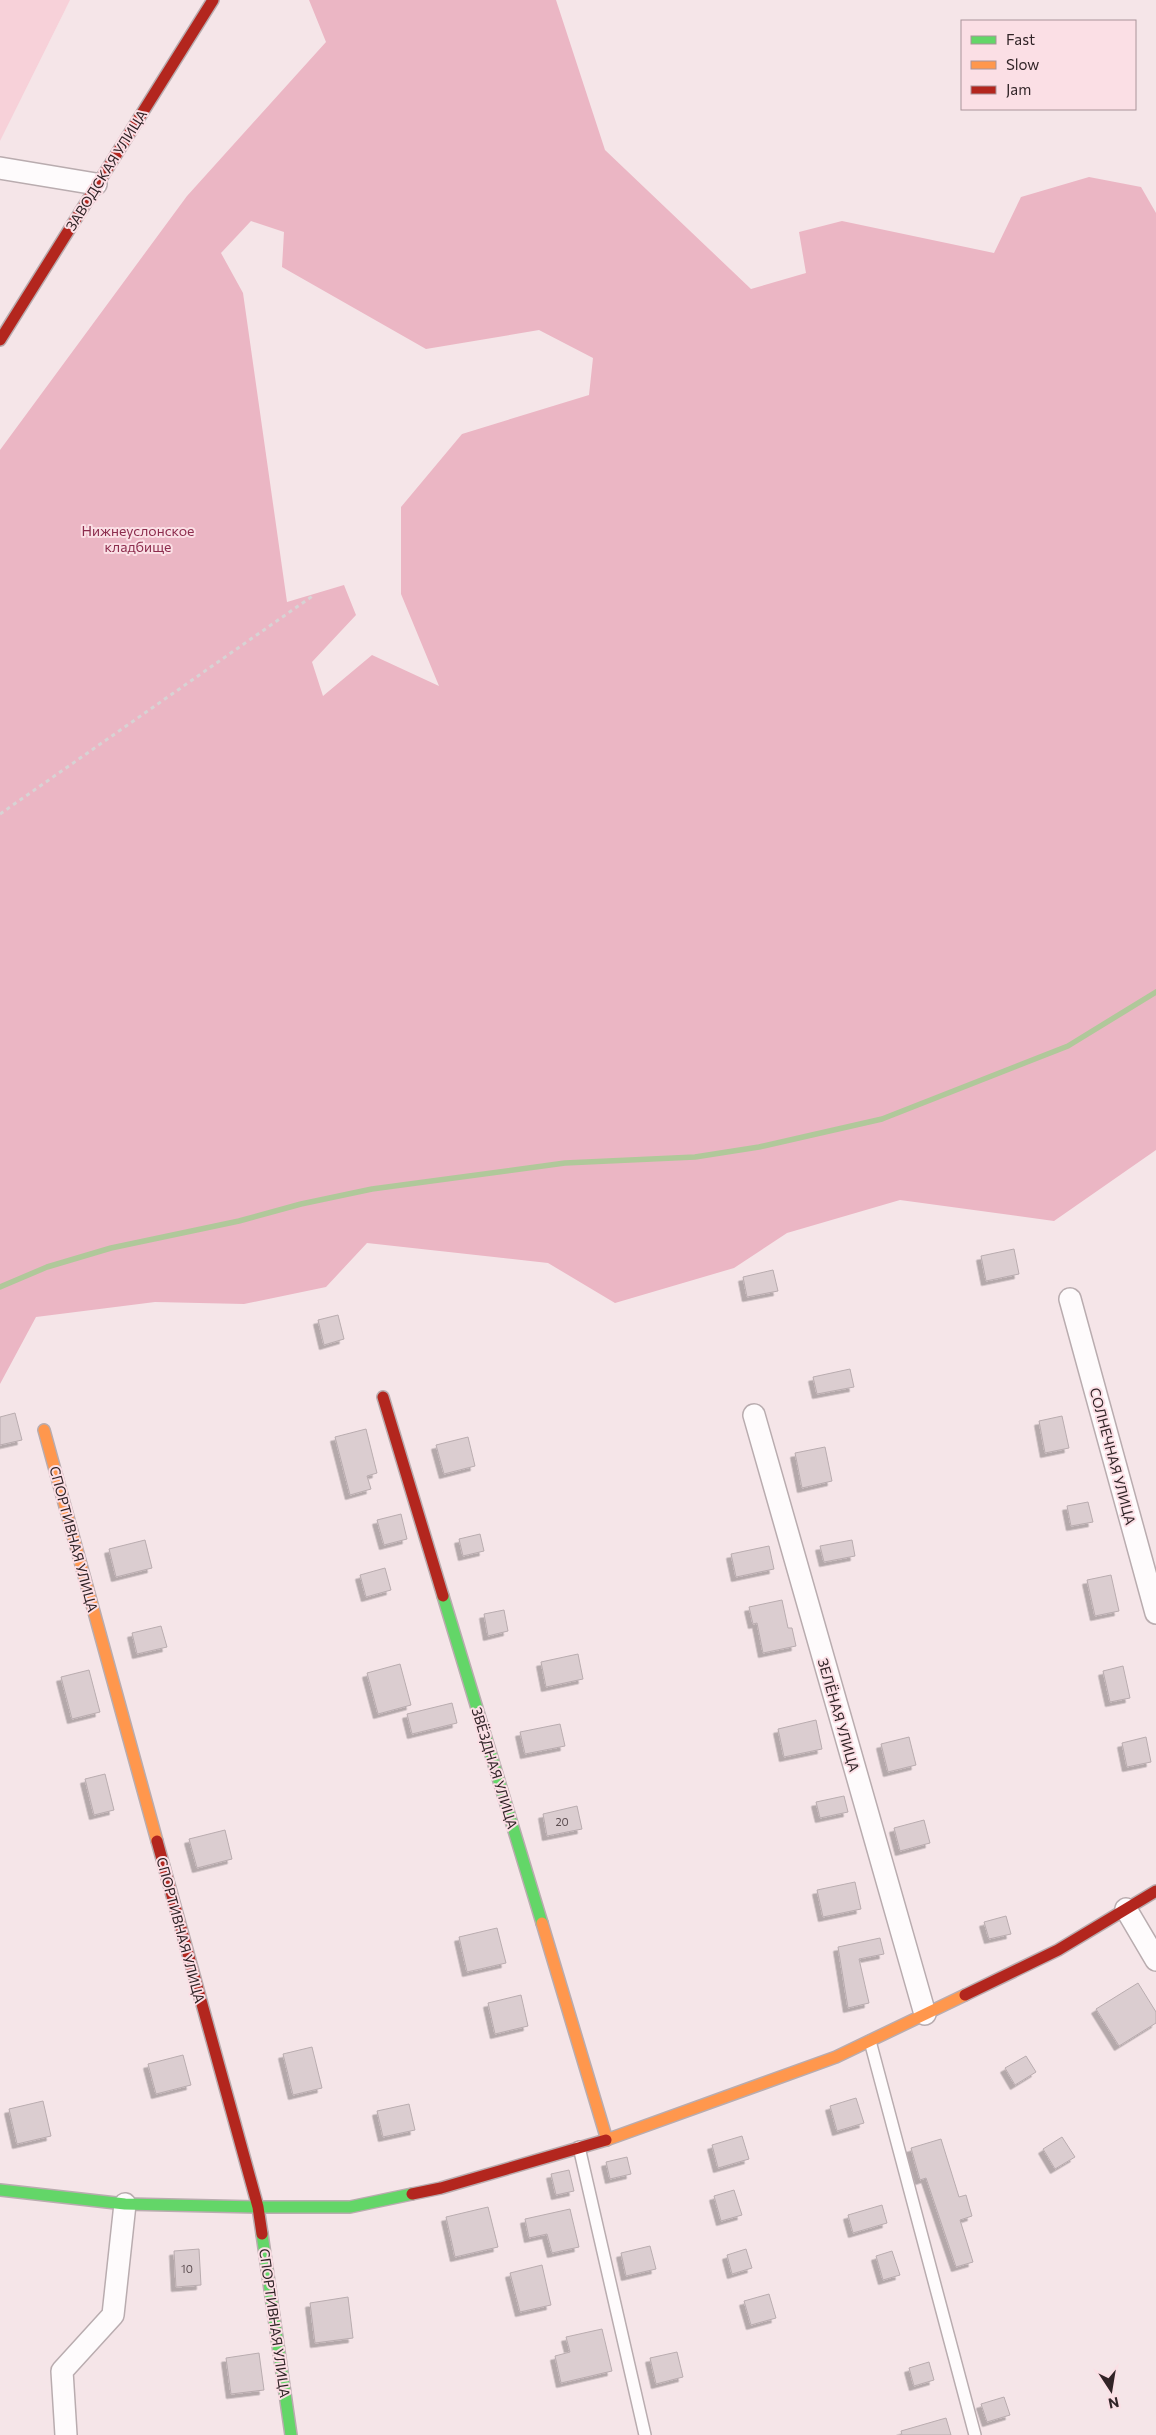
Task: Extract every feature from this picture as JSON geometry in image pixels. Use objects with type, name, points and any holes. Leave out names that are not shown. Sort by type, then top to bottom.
[{"type":"street","name":"ЗАВОДСКАЯ УЛИЦА","points":[[0,340],[213,0]]},
{"type":"street","points":[[0,168],[96,184]]},
{"type":"street","name":"СОЛНЕЧНАЯ УЛИЦА","points":[[1070,1299],[1156,1614]]},
{"type":"street","name":"ЗВЁЗДНАЯ УЛИЦА","points":[[383,1397],[608,2140]]},
{"type":"street","name":"ЗЕЛЁНАЯ УЛИЦА","points":[[754,1415],[925,2014]]},
{"type":"street","name":"СПОРТИВНАЯ УЛИЦА","points":[[44,1430],[258,2207],[291,2435]]},
{"type":"street","points":[[0,2190],[125,2204],[350,2207],[441,2188],[608,2140],[836,2057],[1058,1950],[1156,1892]]},
{"type":"street","points":[[1126,1909],[1156,1960]]},
{"type":"street","points":[[66,2435],[62,2371],[113,2315],[125,2204]]},
{"type":"lane","points":[[870,2041],[975,2435]]},
{"type":"lane","points":[[579,2148],[645,2435]]},
{"type":"path","points":[[0,814],[314,594]]},
{"type":"shaded area","points":[[0,0],[70,0],[0,141]]},
{"type":"green space","name":"Нижнеуслонское кладбище","points":[[309,0],[556,0],[605,150],[751,289],[806,273],[799,232],[842,221],[994,253],[1021,197],[1089,177],[1141,187],[1156,213],[1156,1150],[1054,1221],[900,1200],[787,1233],[734,1268],[615,1303],[548,1263],[367,1243],[326,1287],[244,1304],[155,1302],[36,1317],[0,1384],[0,450],[187,196],[326,42]],"holes":[[[251,221],[284,232],[282,267],[426,349],[539,330],[593,358],[589,395],[462,434],[401,507],[401,594],[439,686],[372,655],[323,696],[312,662],[356,615],[344,585],[287,602],[243,293],[221,253]]]},
{"type":"building","points":[[1014,1249],[1019,1274],[986,1281],[981,1256]]},
{"type":"building","points":[[773,1270],[778,1291],[747,1297],[743,1277]]},
{"type":"building","points":[[338,1315],[344,1339],[324,1345],[318,1320]]},
{"type":"building","points":[[850,1369],[854,1387],[817,1394],[813,1377]]},
{"type":"building","points":[[15,1413],[22,1440],[0,1445],[0,1417]]},
{"type":"building","points":[[1062,1416],[1069,1448],[1045,1453],[1039,1421]]},
{"type":"building","points":[[366,1429],[377,1473],[367,1476],[371,1489],[350,1495],[335,1437]]},
{"type":"building","points":[[468,1437],[475,1466],[444,1474],[436,1445]]},
{"type":"building","points":[[825,1447],[832,1481],[802,1488],[795,1453]]},
{"type":"building","points":[[1088,1502],[1093,1522],[1071,1526],[1067,1506]]},
{"type":"building","points":[[401,1514],[407,1539],[384,1545],[377,1520]]},
{"type":"building","points":[[480,1534],[484,1551],[463,1556],[459,1539]]},
{"type":"building","points":[[145,1540],[152,1568],[116,1577],[109,1549]]},
{"type":"building","points":[[852,1540],[855,1556],[824,1562],[820,1546]]},
{"type":"building","points":[[769,1546],[774,1569],[736,1577],[731,1554]]},
{"type":"building","points":[[385,1568],[391,1590],[366,1597],[360,1575]]},
{"type":"building","points":[[1111,1575],[1119,1611],[1095,1616],[1087,1580]]},
{"type":"building","points":[[782,1600],[788,1628],[792,1628],[796,1646],[763,1653],[757,1623],[753,1624],[749,1607]]},
{"type":"building","points":[[504,1610],[508,1631],[488,1636],[484,1614]]},
{"type":"building","points":[[161,1626],[167,1647],[137,1654],[132,1633]]},
{"type":"building","points":[[578,1654],[583,1679],[546,1687],[541,1662]]},
{"type":"building","points":[[400,1664],[411,1705],[378,1714],[367,1673]]},
{"type":"building","points":[[1123,1666],[1130,1698],[1110,1702],[1103,1671]]},
{"type":"building","points":[[89,1670],[100,1712],[72,1719],[61,1677]]},
{"type":"building","points":[[452,1703],[457,1723],[412,1734],[407,1714]]},
{"type":"building","points":[[816,1720],[822,1749],[784,1757],[778,1729]]},
{"type":"building","points":[[560,1724],[565,1746],[525,1754],[520,1732]]},
{"type":"building","points":[[909,1737],[916,1765],[888,1772],[881,1744]]},
{"type":"building","points":[[1146,1737],[1151,1762],[1127,1767],[1122,1743]]},
{"type":"building","points":[[105,1774],[114,1810],[94,1815],[85,1779]]},
{"type":"building","points":[[844,1796],[848,1812],[820,1818],[816,1802]]},
{"type":"building","points":[[577,1806],[582,1829],[547,1836],[543,1814]]},
{"type":"building","points":[[924,1820],[930,1843],[900,1851],[894,1828]]},
{"type":"building","points":[[225,1830],[232,1859],[197,1868],[189,1839]]},
{"type":"building","points":[[855,1882],[861,1909],[823,1917],[817,1890]]},
{"type":"building","points":[[1006,1916],[1011,1934],[989,1939],[984,1922]]},
{"type":"building","points":[[497,1928],[506,1963],[467,1972],[459,1937]]},
{"type":"building","points":[[880,1938],[884,1954],[859,1959],[869,2003],[848,2008],[838,1947]]},
{"type":"building","points":[[1138,1983],[1156,2012],[1156,2023],[1119,2046],[1096,2009]]},
{"type":"building","points":[[521,1995],[528,2026],[495,2034],[488,2003]]},
{"type":"building","points":[[312,2047],[322,2088],[293,2095],[283,2054]]},
{"type":"building","points":[[183,2055],[191,2085],[156,2094],[148,2064]]},
{"type":"building","points":[[1026,2056],[1036,2072],[1015,2085],[1005,2068]]},
{"type":"building","points":[[856,2098],[864,2123],[837,2131],[830,2106]]},
{"type":"building","points":[[43,2101],[51,2136],[17,2144],[9,2109]]},
{"type":"building","points":[[409,2104],[415,2130],[383,2137],[377,2111]]},
{"type":"building","points":[[742,2136],[749,2159],[718,2168],[712,2145]]},
{"type":"building","points":[[1062,2137],[1075,2157],[1055,2169],[1043,2149]]},
{"type":"building","points":[[941,2139],[959,2197],[966,2195],[972,2216],[960,2220],[973,2262],[956,2267],[926,2178],[920,2180],[911,2148]]},
{"type":"building","points":[[627,2157],[631,2174],[610,2179],[606,2162]]},
{"type":"building","points":[[569,2170],[574,2191],[556,2195],[551,2174]]},
{"type":"building","points":[[734,2190],[742,2215],[721,2221],[714,2196]]},
{"type":"building","points":[[882,2205],[887,2223],[853,2233],[848,2215]]},
{"type":"building","points":[[488,2207],[498,2247],[455,2257],[446,2217]]},
{"type":"building","points":[[570,2209],[579,2247],[552,2253],[547,2234],[529,2238],[525,2219]]},
{"type":"building","points":[[650,2246],[656,2269],[626,2276],[621,2253]]},
{"type":"building","points":[[199,2249],[201,2285],[176,2287],[174,2251]]},
{"type":"building","points":[[746,2249],[752,2268],[732,2274],[727,2255]]},
{"type":"building","points":[[892,2251],[900,2275],[883,2280],[876,2256]]},
{"type":"building","points":[[542,2265],[551,2305],[520,2312],[510,2273]]},
{"type":"building","points":[[769,2294],[776,2318],[751,2325],[744,2301]]},
{"type":"building","points":[[348,2297],[353,2338],[315,2343],[310,2303]]},
{"type":"building","points":[[602,2329],[612,2371],[561,2383],[555,2356],[570,2352],[566,2337]]},
{"type":"building","points":[[677,2352],[683,2377],[656,2384],[650,2358]]},
{"type":"building","points":[[259,2353],[264,2390],[231,2394],[226,2358]]},
{"type":"building","points":[[929,2362],[934,2380],[914,2386],[909,2368]]},
{"type":"building","points":[[1004,2397],[1010,2415],[987,2422],[981,2404]]},
{"type":"building","points":[[946,2418],[951,2435],[902,2435],[901,2431]]},
{"type":"waterway","points":[[0,1287],[47,1267],[111,1248],[239,1221],[301,1204],[372,1189],[565,1163],[695,1157],[759,1147],[882,1119],[1068,1046],[1156,992]]},
{"type":"traffic: fast","points":[[443,1596],[542,1923]]},
{"type":"traffic: fast","points":[[0,2190],[125,2204],[258,2207],[350,2207],[412,2194]]},
{"type":"traffic: fast","points":[[262,2234],[291,2435]]},
{"type":"traffic: slow","points":[[44,1430],[157,1841]]},
{"type":"traffic: slow","points":[[542,1923],[607,2140]]},
{"type":"traffic: slow","points":[[606,2140],[836,2057],[965,1995]]},
{"type":"traffic: jam","points":[[0,340],[213,0]]},
{"type":"traffic: jam","points":[[383,1397],[443,1596]]},
{"type":"traffic: jam","points":[[157,1841],[258,2207],[262,2234]]},
{"type":"traffic: jam","points":[[965,1995],[1058,1950],[1156,1891]]},
{"type":"traffic: jam","points":[[412,2194],[441,2188],[606,2140]]}]
